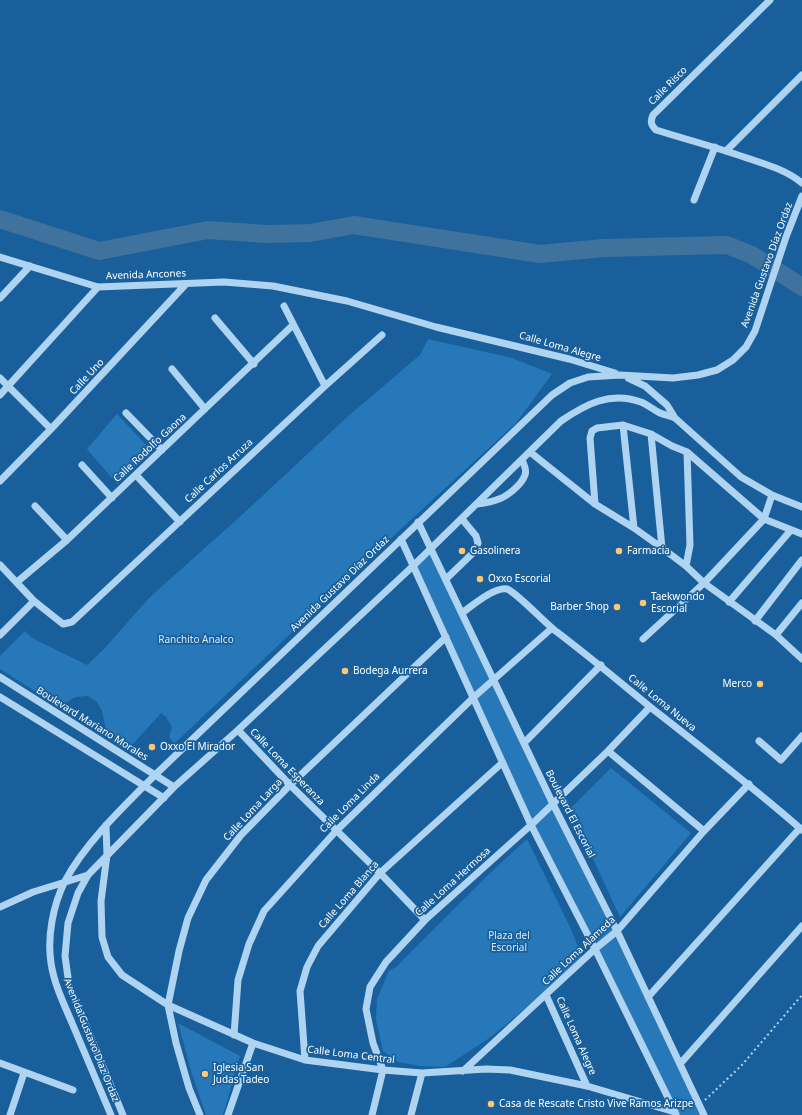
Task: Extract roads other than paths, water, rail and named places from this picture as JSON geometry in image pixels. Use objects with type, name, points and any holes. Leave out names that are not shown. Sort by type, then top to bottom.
[{"type":"street","name":"Calle Risco","points":[[770,0],[653,115],[651,121],[652,126],[656,130],[715,147],[780,169],[795,177],[802,183]]},
{"type":"street","points":[[726,151],[802,75]]},
{"type":"street","points":[[694,200],[715,147]]},
{"type":"street","name":"Avenida Gustavo Díaz Ordaz","points":[[112,1115],[57,987],[51,963],[50,937],[55,910],[65,881],[81,856],[106,825],[155,775],[552,395],[570,383],[588,377],[620,375],[673,378],[698,375],[717,370],[733,360],[746,347],[755,331],[786,237],[802,196]]},
{"type":"street","name":"Avenida Ancones","points":[[0,257],[98,287],[224,282],[273,286]]},
{"type":"street","points":[[0,298],[30,266]]},
{"type":"street","name":"Calle Uno","points":[[0,481],[51,429],[186,284]]},
{"type":"street","name":"Calle Loma Alegre","points":[[273,286],[347,301],[436,327],[569,359],[620,375],[646,386],[667,405],[674,418],[741,477],[772,495],[802,507]]},
{"type":"street","points":[[0,395],[98,287]]},
{"type":"street","points":[[284,306],[325,386]]},
{"type":"street","points":[[215,318],[254,364]]},
{"type":"street","name":"Calle Rodolfo Gaona","points":[[17,582],[67,540],[254,364],[293,325]]},
{"type":"street","name":"Calle Carlos Arruza","points":[[34,600],[63,624],[72,622],[325,386],[382,335]]},
{"type":"street","points":[[172,369],[206,409]]},
{"type":"street","points":[[0,378],[51,429]]},
{"type":"street","name":"Avenida Gustavo Díaz Ordaz","points":[[123,1115],[69,985],[65,956],[68,923],[78,893],[88,875],[174,787],[238,730],[414,566],[561,422],[581,408],[614,398],[642,402],[660,413],[674,418]]},
{"type":"street","points":[[126,413],[162,450]]},
{"type":"street","points":[[595,504],[590,438],[592,431],[597,428],[623,425],[651,434],[672,446],[688,452],[764,519],[802,534]]},
{"type":"street","points":[[623,425],[634,528]]},
{"type":"street","points":[[651,434],[662,548]]},
{"type":"street","points":[[530,452],[595,504],[634,528],[686,566],[704,583],[776,635],[801,658]]},
{"type":"street","points":[[686,566],[690,545],[688,452]]},
{"type":"street","points":[[477,504],[502,498],[521,482],[526,474],[525,466],[522,460]]},
{"type":"street","points":[[82,465],[112,498]]},
{"type":"street","points":[[136,475],[180,522]]},
{"type":"street","points":[[643,639],[704,583],[764,519],[772,495]]},
{"type":"street","points":[[35,506],[67,540]]},
{"type":"street","points":[[446,579],[476,550],[478,543],[476,536],[462,519]]},
{"type":"street","name":"Boulevard El Escorial","points":[[418,522],[432,548],[553,804],[617,931],[704,1115]]},
{"type":"street","points":[[729,602],[791,530]]},
{"type":"street","points":[[401,539],[474,697],[502,763],[676,1113]]},
{"type":"street","points":[[755,621],[802,560]]},
{"type":"street","points":[[0,565],[34,600],[0,634]]},
{"type":"street","name":"Calle Loma Nueva","points":[[462,613],[493,592],[500,589],[510,590],[552,628],[601,665],[650,706],[749,784],[801,829]]},
{"type":"street","points":[[776,635],[802,603]]},
{"type":"street","name":"Calle Loma Linda","points":[[234,1036],[238,980],[249,944],[264,911],[336,831],[474,697],[552,628]]},
{"type":"street","name":"Calle Loma Larga","points":[[200,1115],[187,1080],[176,1043],[168,1005],[179,951],[188,918],[206,880],[241,835],[290,785],[446,637]]},
{"type":"street","points":[[524,744],[601,665]]},
{"type":"street","name":"Boulevard Mariano Morales","points":[[0,678],[174,787]]},
{"type":"street","points":[[0,697],[164,798]]},
{"type":"street","name":"Calle Loma Hermosa","points":[[383,1070],[373,1043],[366,1009],[370,987],[386,962],[425,920],[532,825],[650,706]]},
{"type":"street","name":"Calle Loma Esperanza","points":[[238,730],[290,785],[380,873],[425,920]]},
{"type":"street","points":[[759,741],[781,760],[802,736]]},
{"type":"street","points":[[608,750],[704,830]]},
{"type":"street","name":"Calle Loma Blanca","points":[[305,1060],[300,991],[307,968],[318,946],[380,873],[502,763]]},
{"type":"street","name":"Calle Loma Alameda","points":[[463,1071],[595,949],[617,931],[704,830],[749,784]]},
{"type":"street","name":"Calle Loma Central","points":[[106,825],[107,855],[101,901],[101,915],[102,937],[108,957],[122,974],[168,1005],[253,1044],[305,1060],[383,1070],[422,1073],[486,1069],[510,1070],[587,1086],[676,1113]]},
{"type":"street","points":[[648,997],[801,829]]},
{"type":"street","points":[[0,907],[33,892],[88,875]]},
{"type":"street","points":[[680,1064],[802,926]]},
{"type":"street","name":"Calle Loma Alegre","points":[[546,995],[587,1086]]},
{"type":"street","points":[[228,1115],[253,1044]]},
{"type":"street","points":[[0,1063],[72,1090]]},
{"type":"street","points":[[372,1115],[383,1070]]},
{"type":"street","points":[[10,1115],[24,1072]]},
{"type":"street","points":[[411,1115],[422,1073]]},
{"type":"waterway","points":[[0,219],[99,251],[208,230],[267,234],[310,233],[354,225],[540,254],[604,248],[727,245],[752,255],[802,287]]},
{"type":"place","name":"Gasolinera","points":[[462,551]]},
{"type":"place","name":"Farmacia","points":[[619,551]]},
{"type":"place","name":"Oxxo Escorial","points":[[480,579]]},
{"type":"place","name":"Taekwondo Escorial","points":[[643,603]]},
{"type":"place","name":"Barber Shop","points":[[617,607]]},
{"type":"place","name":"Bodega Aurrera","points":[[345,671]]},
{"type":"place","name":"Merco","points":[[760,684]]},
{"type":"place","name":"Oxxo El Mirador","points":[[152,747]]},
{"type":"place","name":"Iglesia San Judas Tadeo","points":[[205,1074]]},
{"type":"place","name":"Casa de Rescate Cristo Vive Ramos Arizpe","points":[[491,1104]]},
{"type":"park label","name":"Ranchito Analco","points":[[196,640]]},
{"type":"park label","name":"Plaza del Escorial","points":[[509,942]]}]
